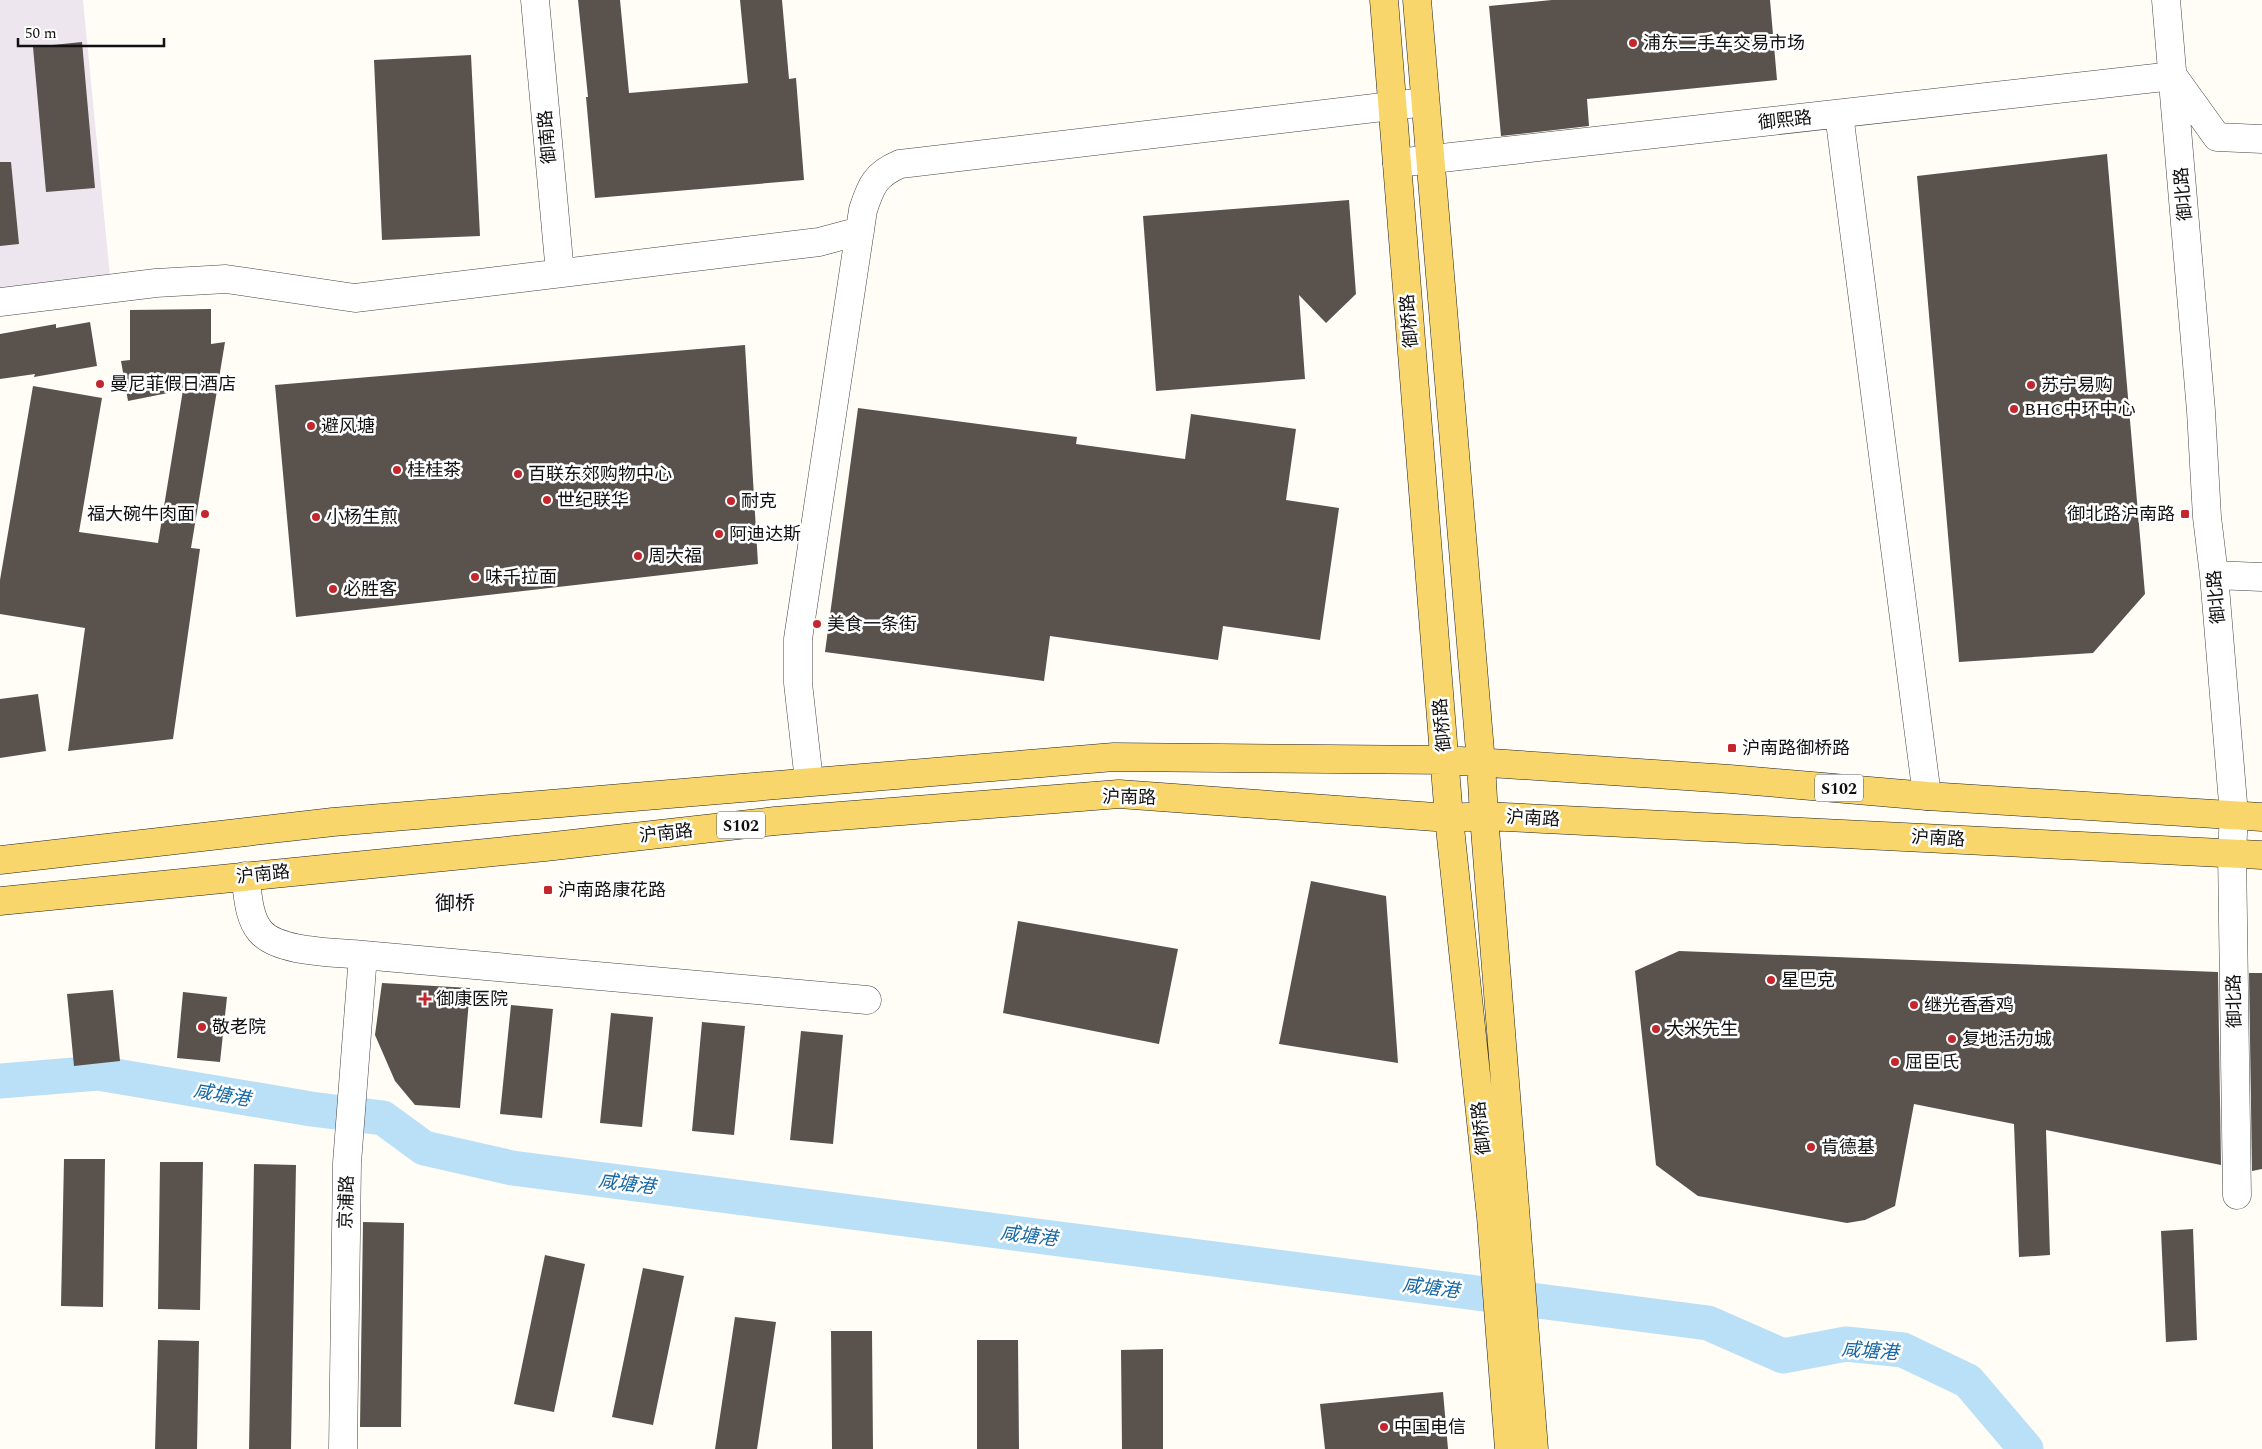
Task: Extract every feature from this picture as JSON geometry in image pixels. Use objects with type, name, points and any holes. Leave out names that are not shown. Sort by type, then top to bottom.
[{"type":"main road","name":"御桥路","points":[[1384,0],[1450,818],[1503,1218]]},
{"type":"main road","name":"御桥路","points":[[1417,0],[1481,763],[1503,1218],[1516,1373],[1534,1449]]},
{"type":"main road","name":"S102","points":[[0,860],[333,822],[1114,757],[1445,760],[1730,779],[1927,796],[2262,817]]},
{"type":"main road","name":"沪南路","points":[[0,901],[545,847],[774,821],[1119,794],[1450,818],[1484,816],[2262,854]]},
{"type":"main road","name":"御桥路","points":[[1509,1449],[1516,1373]]},
{"type":"street","name":"御南路","points":[[535,0],[560,273]]},
{"type":"street","name":"御北路","points":[[2166,0],[2201,402],[2207,516],[2214,575],[2234,815],[2232,852],[2237,1195]]},
{"type":"street","points":[[2173,76],[2217,138],[2262,139]]},
{"type":"street","name":"御熙路","points":[[1397,164],[2173,76]]},
{"type":"street","points":[[809,781],[796,662],[798,639],[863,210],[869,192],[878,177],[888,169],[900,164],[1425,102]]},
{"type":"street","points":[[1839,114],[1927,796]]},
{"type":"street","points":[[0,302],[156,283],[226,279],[355,298],[819,242],[860,231]]},
{"type":"street","points":[[2214,575],[2262,576]]},
{"type":"street","points":[[245,876],[252,915],[260,931],[271,940],[289,946],[363,955],[867,1000]]},
{"type":"street","name":"京浦路","points":[[343,1449],[347,1163],[363,955]]},
{"type":"shaded area","points":[[0,0],[83,0],[110,276],[0,289]]},
{"type":"building","points":[[578,0],[620,0],[629,93],[748,83],[740,0],[782,0],[789,79],[796,78],[804,180],[595,198],[586,97],[588,97]]},
{"type":"building","name":"浦东二手车交易市场","points":[[1552,0],[1770,0],[1777,80],[1587,99],[1589,126],[1501,136],[1489,6]]},
{"type":"building","points":[[82,42],[95,188],[46,192],[33,47]]},
{"type":"building","points":[[471,55],[480,236],[382,240],[374,60]]},
{"type":"building","name":"苏宁易购","points":[[2107,154],[2145,594],[2093,653],[1959,662],[1917,176]]},
{"type":"building","points":[[0,162],[11,162],[19,244],[0,246]]},
{"type":"building","points":[[1349,200],[1356,294],[1326,323],[1299,295],[1305,379],[1156,391],[1143,216]]},
{"type":"building","points":[[211,309],[211,344],[225,342],[191,548],[200,549],[173,739],[68,751],[85,628],[0,614],[0,580],[33,386],[102,398],[79,532],[158,543],[183,390],[128,401],[121,361],[130,360],[130,310]]},
{"type":"building","points":[[90,322],[97,366],[34,377],[35,374],[0,379],[0,334],[56,324],[56,328]]},
{"type":"building","name":"百联东郊购物中心","points":[[745,345],[758,564],[296,617],[275,385]]},
{"type":"building","points":[[858,408],[1077,437],[1076,444],[1185,459],[1191,414],[1296,429],[1286,500],[1339,508],[1320,640],[1223,626],[1218,660],[1050,636],[1044,681],[825,652]]},
{"type":"building","points":[[38,694],[46,751],[0,758],[0,699]]},
{"type":"building","points":[[1311,881],[1386,896],[1398,1063],[1279,1044]]},
{"type":"building","points":[[1018,921],[1178,949],[1159,1044],[1003,1013]]},
{"type":"building","name":"复地活力城","points":[[1679,951],[2218,972],[2221,1165],[2046,1130],[2050,1255],[2019,1257],[2014,1124],[1914,1104],[1895,1206],[1865,1220],[1847,1223],[1698,1196],[1656,1165],[1635,971]]},
{"type":"building","points":[[2249,973],[2262,973],[2262,1169],[2252,1171]]},
{"type":"building","name":"御康医院","points":[[382,983],[470,988],[460,1108],[415,1105],[395,1081],[375,1035]]},
{"type":"building","points":[[113,990],[120,1061],[74,1066],[67,994]]},
{"type":"building","name":"敬老院","points":[[183,992],[227,997],[220,1062],[177,1058]]},
{"type":"building","points":[[511,1005],[553,1009],[542,1118],[500,1114]]},
{"type":"building","points":[[611,1013],[653,1017],[642,1127],[600,1123]]},
{"type":"building","points":[[702,1022],[745,1026],[734,1135],[692,1131]]},
{"type":"building","points":[[801,1031],[843,1035],[833,1144],[790,1140]]},
{"type":"building","points":[[64,1159],[105,1159],[103,1307],[61,1306]]},
{"type":"building","points":[[160,1162],[203,1162],[200,1310],[158,1309]]},
{"type":"building","points":[[254,1164],[296,1165],[291,1449],[249,1449]]},
{"type":"building","points":[[363,1222],[404,1223],[401,1427],[360,1427]]},
{"type":"building","points":[[2193,1229],[2197,1340],[2166,1342],[2161,1231]]},
{"type":"building","points":[[545,1255],[585,1264],[554,1412],[514,1404]]},
{"type":"building","points":[[643,1268],[684,1276],[653,1425],[612,1417]]},
{"type":"building","points":[[735,1317],[776,1322],[757,1449],[715,1449]]},
{"type":"building","points":[[831,1331],[872,1331],[873,1449],[832,1449]]},
{"type":"building","points":[[158,1340],[199,1341],[197,1449],[155,1449]]},
{"type":"building","points":[[977,1340],[1018,1340],[1019,1449],[977,1449]]},
{"type":"building","points":[[1163,1349],[1163,1449],[1122,1449],[1121,1350]]},
{"type":"building","name":"中国电信","points":[[1443,1392],[1448,1449],[1325,1449],[1320,1404]]},
{"type":"waterway","name":"咸塘港","points":[[0,1081],[98,1073],[311,1109],[383,1118],[424,1148],[512,1168],[1708,1323],[1783,1356],[1846,1344],[1903,1350],[1968,1381],[2026,1449]]},
{"type":"place","name":"浦东二手车交易市场","points":[[1633,43]]},
{"type":"place","name":"曼尼菲假日酒店","points":[[100,384]]},
{"type":"place","name":"苏宁易购","points":[[2031,385]]},
{"type":"place","name":"BHC中环中心","points":[[2014,409]]},
{"type":"place","name":"避风塘","points":[[311,426]]},
{"type":"place","name":"桂桂茶","points":[[397,470]]},
{"type":"place","name":"百联东郊购物中心","points":[[518,474]]},
{"type":"place","name":"世纪联华","points":[[547,500]]},
{"type":"place","name":"耐克","points":[[731,501]]},
{"type":"place","name":"福大碗牛肉面","points":[[205,514]]},
{"type":"place","name":"御北路沪南路","points":[[2185,514]]},
{"type":"place","name":"小杨生煎","points":[[316,517]]},
{"type":"place","name":"阿迪达斯","points":[[719,534]]},
{"type":"place","name":"周大福","points":[[638,556]]},
{"type":"place","name":"味千拉面","points":[[475,577]]},
{"type":"place","name":"必胜客","points":[[333,589]]},
{"type":"place","name":"美食一条街","points":[[817,624]]},
{"type":"place","name":"沪南路御桥路","points":[[1732,748]]},
{"type":"place","name":"沪南路康花路","points":[[548,890]]},
{"type":"place","name":"星巴克","points":[[1771,980]]},
{"type":"place","name":"御康医院","points":[[425,999]]},
{"type":"place","name":"继光香香鸡","points":[[1914,1005]]},
{"type":"place","name":"敬老院","points":[[202,1027]]},
{"type":"place","name":"大米先生","points":[[1656,1029]]},
{"type":"place","name":"复地活力城","points":[[1952,1039]]},
{"type":"place","name":"屈臣氏","points":[[1895,1062]]},
{"type":"place","name":"肯德基","points":[[1811,1147]]},
{"type":"place","name":"中国电信","points":[[1384,1427]]},
{"type":"district","name":"御桥","points":[[455,903]]}]
